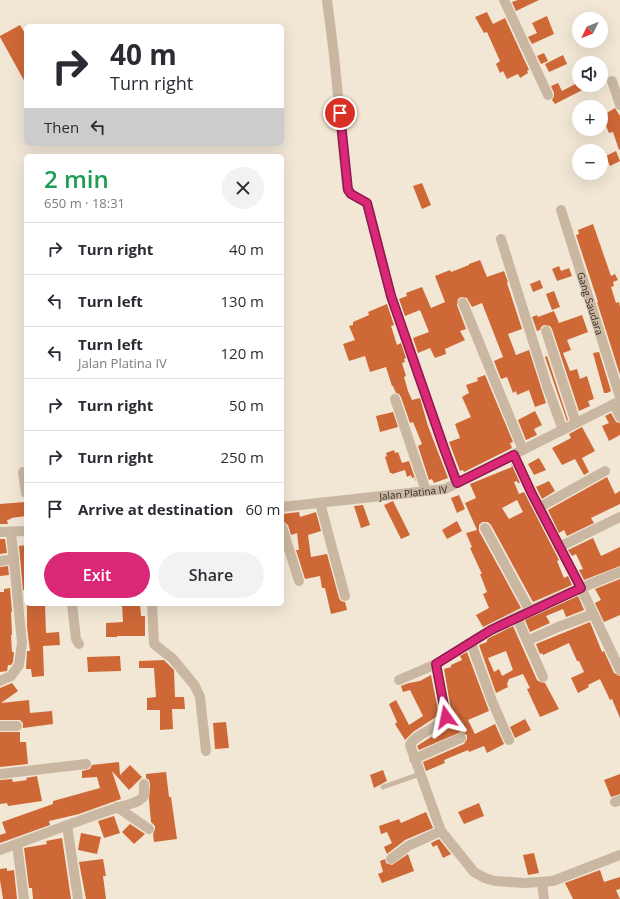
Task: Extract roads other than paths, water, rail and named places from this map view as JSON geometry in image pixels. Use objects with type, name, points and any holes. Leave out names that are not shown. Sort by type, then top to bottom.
[{"type":"street","points":[[327,0],[334,54],[347,187],[351,194],[367,203],[391,296],[457,483]]},
{"type":"street","points":[[504,0],[548,95]]},
{"type":"street","points":[[612,81],[620,105]]},
{"type":"street","name":"Gang Saudara","points":[[561,210],[618,400],[620,417]]},
{"type":"street","points":[[501,239],[544,378],[564,430]]},
{"type":"street","points":[[463,303],[519,452],[532,494],[540,507],[593,614],[616,652],[620,670]]},
{"type":"street","points":[[546,330],[576,423]]},
{"type":"street","points":[[395,399],[426,492]]},
{"type":"street","name":"Jalan Platina IV","points":[[284,508],[445,489],[564,430],[618,400]]},
{"type":"street","points":[[540,507],[605,471]]},
{"type":"street","points":[[23,472],[24,479]]},
{"type":"street","points":[[320,503],[345,596]]},
{"type":"street","points":[[559,547],[620,517]]},
{"type":"street","points":[[485,528],[530,611]]},
{"type":"street","points":[[0,532],[24,530]]},
{"type":"street","points":[[0,680],[11,676],[19,665],[21,658],[22,643],[11,532]]},
{"type":"street","points":[[284,533],[299,581]]},
{"type":"street","points":[[0,561],[14,559]]},
{"type":"street","points":[[399,680],[436,664],[491,630],[581,588],[620,572]]},
{"type":"street","points":[[72,606],[76,639],[79,644]]},
{"type":"street","points":[[152,606],[154,644],[177,662],[191,679],[200,697],[206,751]]},
{"type":"street","points":[[527,641],[558,627],[593,614]]},
{"type":"street","points":[[517,618],[543,677]]},
{"type":"street","points":[[471,643],[492,701],[509,740]]},
{"type":"street","points":[[436,664],[446,717],[440,724],[413,740],[410,745],[441,831],[474,872],[495,881],[542,883],[553,881],[620,856]]},
{"type":"street","points":[[0,726],[17,726]]},
{"type":"street","points":[[414,758],[461,738]]},
{"type":"street","points":[[0,774],[86,764]]},
{"type":"street","points":[[0,850],[67,825],[138,802],[142,800],[144,796],[144,784]]},
{"type":"street","points":[[117,808],[149,829]]},
{"type":"street","points":[[67,825],[78,899]]},
{"type":"street","points":[[391,859],[408,846],[441,831]]},
{"type":"street","points":[[17,844],[24,899]]},
{"type":"street","points":[[542,883],[544,899]]},
{"type":"lane","points":[[383,787],[420,774]]}]
